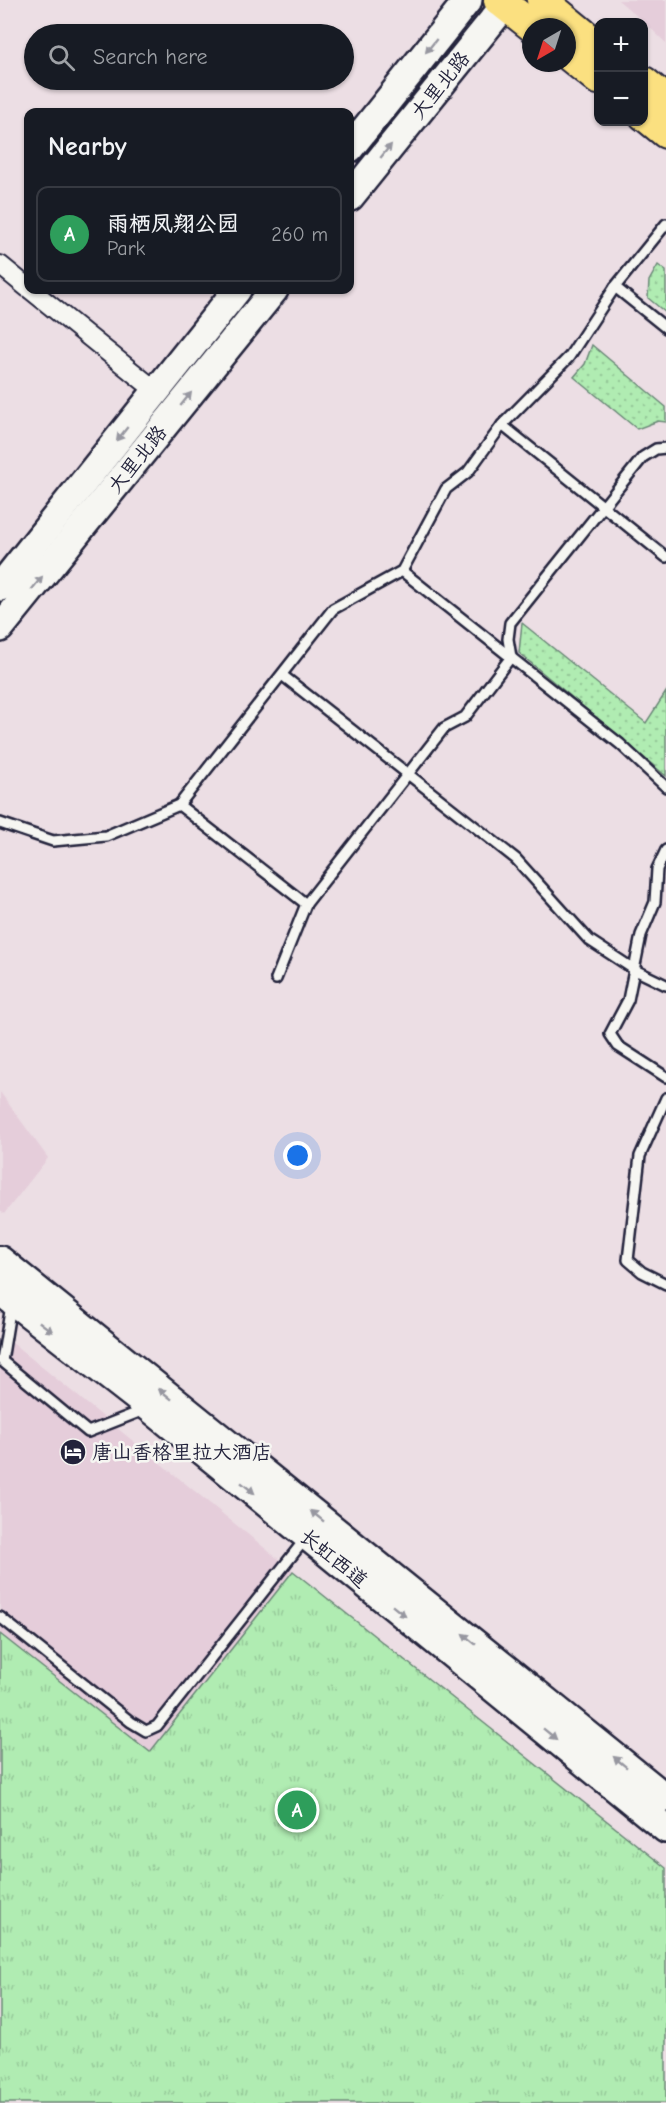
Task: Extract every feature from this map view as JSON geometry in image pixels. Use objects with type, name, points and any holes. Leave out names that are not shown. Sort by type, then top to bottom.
[{"type":"main road","name":"大里北路","points":[[354,143],[468,0]]},
{"type":"main road","points":[[542,0],[594,43]]},
{"type":"main road","name":"大里北路","points":[[354,192],[504,2]]},
{"type":"main road","points":[[504,2],[523,18]]},
{"type":"main road","points":[[576,61],[594,76]]},
{"type":"main road","points":[[648,85],[666,100]]},
{"type":"main road","points":[[648,118],[666,133]]},
{"type":"main road","name":"大里北路","points":[[0,587],[234,294]]},
{"type":"main road","name":"大里北路","points":[[0,628],[271,294]]},
{"type":"main road","name":"长虹西道","points":[[0,1260],[666,1798]]},
{"type":"main road","name":"长虹西道","points":[[6,1296],[150,1408],[666,1829]]},
{"type":"street","points":[[0,265],[24,284]]},
{"type":"street","points":[[36,294],[156,391]]},
{"type":"lane","points":[[0,823],[53,841],[106,836],[179,805],[333,609],[402,571],[446,489],[468,472],[502,425],[569,357],[615,286],[666,224]]},
{"type":"lane","points":[[615,286],[666,328]]},
{"type":"lane","points":[[502,425],[666,557]]},
{"type":"lane","points":[[276,979],[306,904],[444,728],[465,717],[511,657],[508,639],[510,623],[643,457],[656,449],[666,448]]},
{"type":"lane","points":[[402,571],[620,744],[666,787]]},
{"type":"lane","points":[[282,675],[516,859],[589,940],[635,970],[666,985]]},
{"type":"lane","points":[[179,805],[306,904]]},
{"type":"lane","points":[[666,850],[657,869],[655,902],[641,935],[628,1000],[610,1034],[618,1046],[666,1077]]},
{"type":"lane","points":[[666,1098],[640,1156],[628,1260],[642,1272],[666,1284]]},
{"type":"lane","points":[[6,1296],[2,1361],[88,1432],[150,1408]]},
{"type":"lane","points":[[0,1617],[131,1722],[146,1731],[157,1725],[307,1536]]},
{"type":"shaded area","points":[[618,0],[666,0],[666,43],[648,26],[648,18],[639,18]]},
{"type":"shaded area","points":[[0,1092],[48,1158],[4,1214],[0,1210]]},
{"type":"shaded area","name":"唐山香格里拉大酒店","points":[[0,1333],[293,1571],[150,1752],[0,1634]]},
{"type":"green space","points":[[658,265],[666,271],[666,313],[648,298],[649,281]]},
{"type":"green space","points":[[592,345],[666,407],[666,422],[658,421],[637,429],[574,377],[585,364]]},
{"type":"green space","points":[[522,623],[646,723],[666,692],[666,776],[519,653]]},
{"type":"green space","points":[[293,1571],[666,1868],[666,2103],[0,2103],[0,1634],[150,1752]]},
{"type":"place","name":"唐山香格里拉大酒店","points":[[73,1452]]},
{"type":"place","name":"雨栖凤翔公园","points":[[297,1810]]}]
